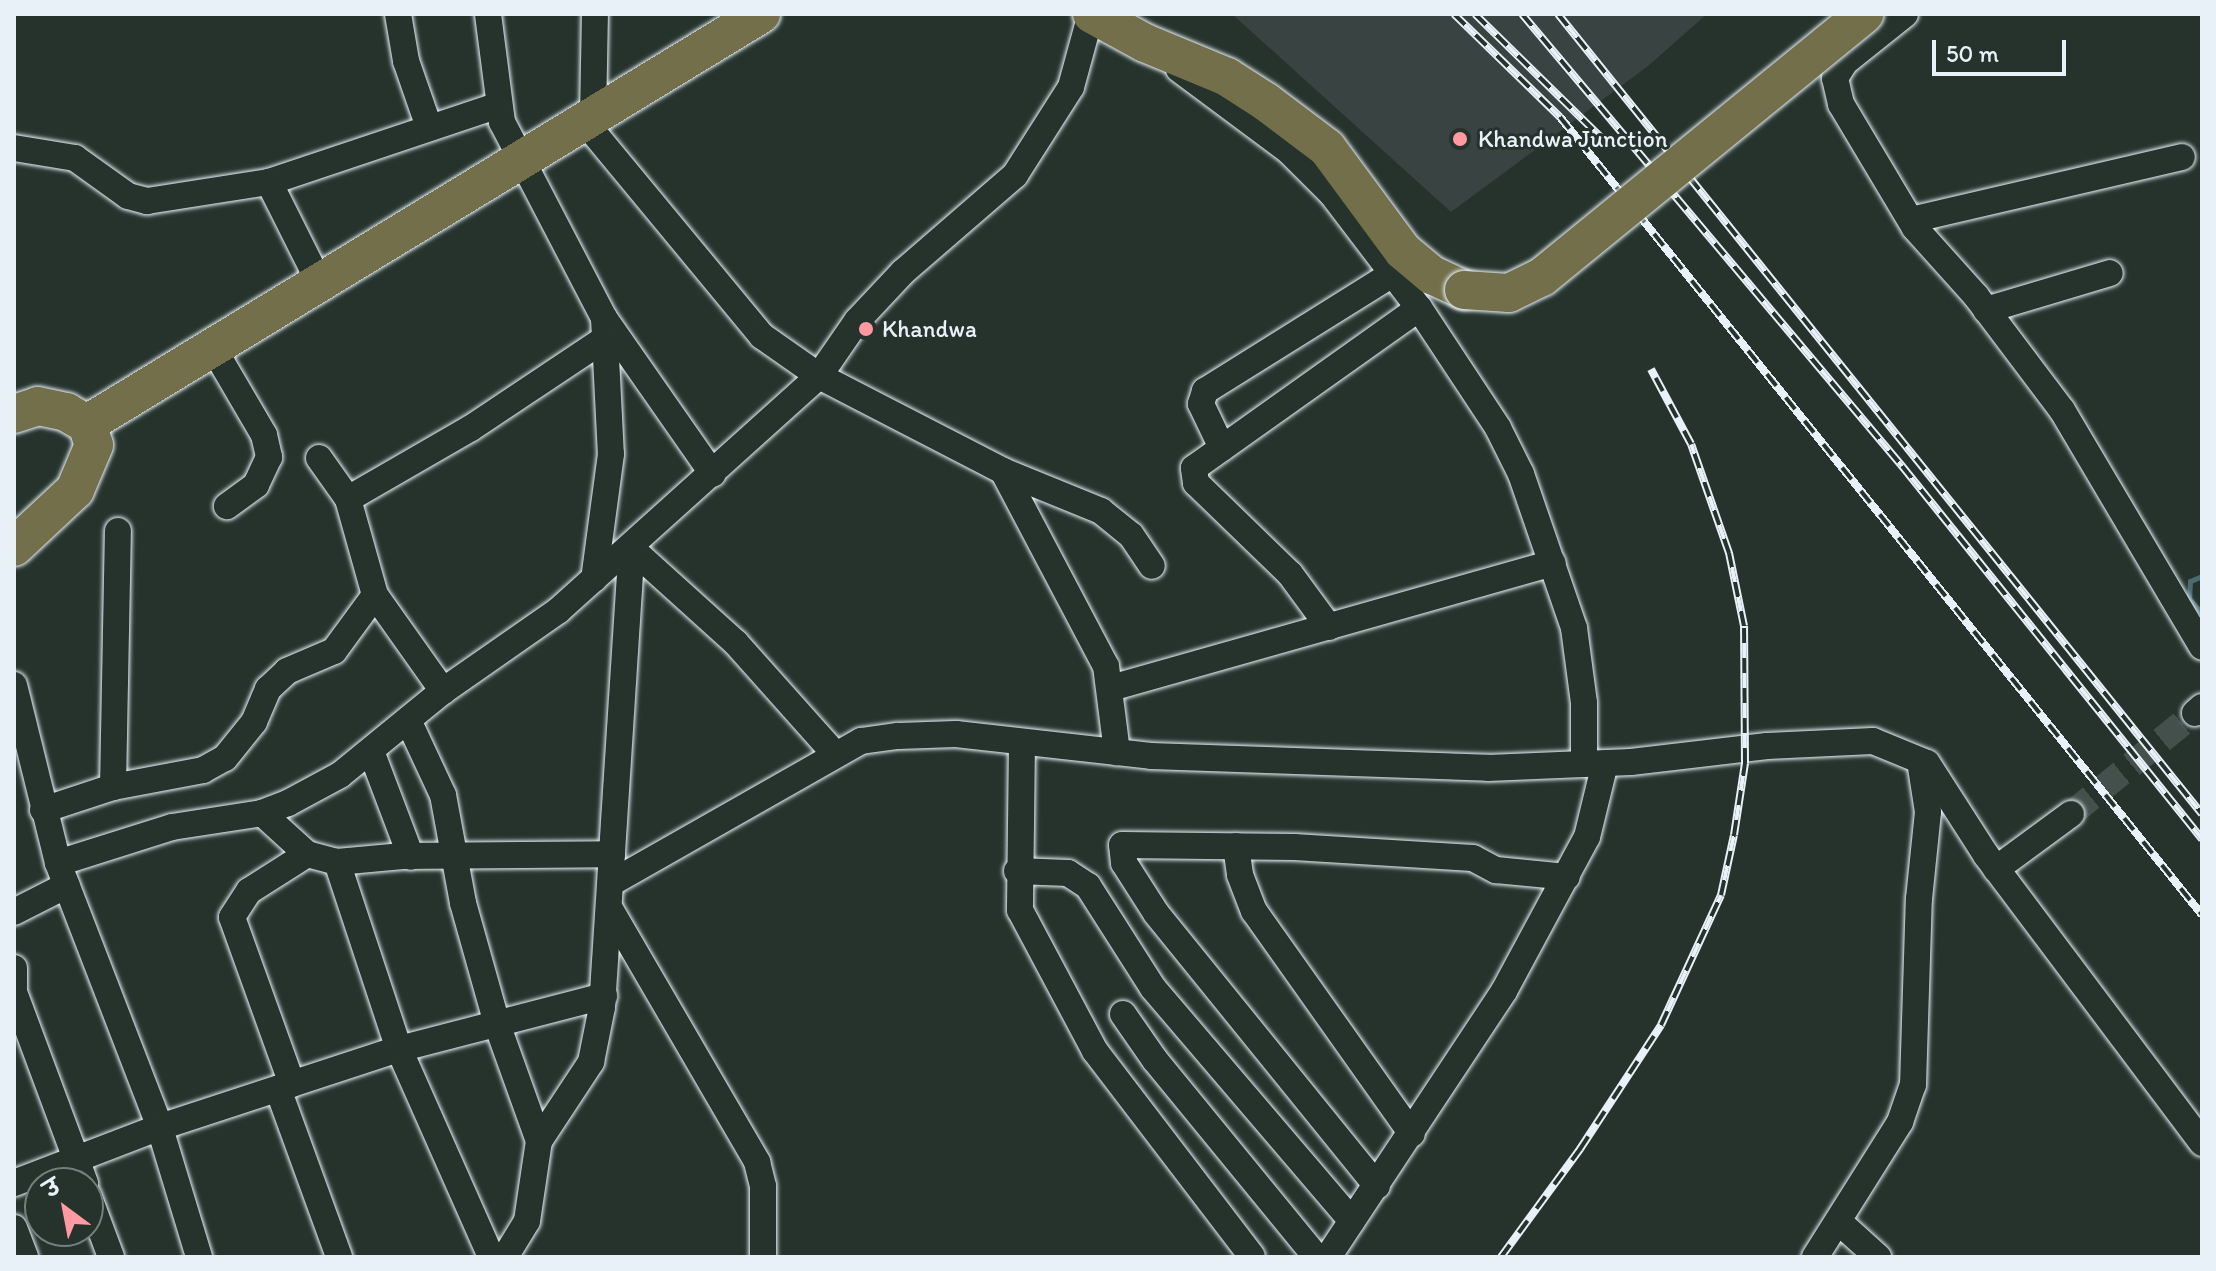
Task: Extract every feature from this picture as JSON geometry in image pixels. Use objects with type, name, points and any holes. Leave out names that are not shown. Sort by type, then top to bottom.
[{"type":"highway","points":[[87,424],[318,280],[522,161],[761,14]]},
{"type":"highway","points":[[1092,14],[1145,43],[1227,77],[1327,148],[1403,251],[1432,275],[1464,290],[1509,293],[1542,277],[1864,14]]},
{"type":"highway","points":[[14,414],[38,406],[66,412],[87,424],[94,445],[75,490],[14,547]]},
{"type":"street","points":[[398,14],[406,61],[429,127]]},
{"type":"street","points":[[488,14],[496,106],[604,329],[713,474]]},
{"type":"street","points":[[595,14],[588,118],[762,336],[819,376],[1003,471],[1119,522],[1152,566]]},
{"type":"street","points":[[14,912],[63,874],[172,827],[262,813],[315,789],[371,751],[443,691],[491,662],[632,549],[819,376],[857,321],[903,272],[1015,175],[1071,87],[1092,14]]},
{"type":"street","points":[[1905,14],[1845,62],[1835,78],[1841,104],[1911,220],[1986,310],[2062,410],[2202,647]]},
{"type":"street","points":[[1145,43],[1289,151],[1332,194],[1419,308],[1498,428],[1521,474],[1574,628],[1594,764],[1587,837],[1504,991],[1328,1257]]},
{"type":"street","points":[[14,148],[60,152],[128,196],[147,201],[269,182],[496,106]]},
{"type":"street","points":[[1911,220],[2182,157]]},
{"type":"street","points":[[269,182],[318,280]]},
{"type":"street","points":[[1986,310],[2110,273]]},
{"type":"street","points":[[1222,448],[1201,404],[1205,391],[1392,274]]},
{"type":"street","points":[[1329,627],[1290,574],[1196,483],[1194,468],[1419,308]]},
{"type":"street","points":[[348,499],[471,428],[604,329]]},
{"type":"street","points":[[594,579],[611,454],[604,329]]},
{"type":"street","points":[[212,346],[264,435],[269,457],[256,485],[227,506]]},
{"type":"street","points":[[319,458],[348,499],[375,595],[443,691]]},
{"type":"street","points":[[1003,471],[1091,634],[1111,688],[1117,752]]},
{"type":"street","points":[[113,787],[118,531]]},
{"type":"street","points":[[632,549],[736,643],[835,754]]},
{"type":"street","points":[[505,1257],[527,1221],[539,1141],[591,1062],[604,996],[632,549]]},
{"type":"street","points":[[1111,688],[1553,563]]},
{"type":"street","points":[[32,802],[188,774],[225,758],[254,722],[268,689],[287,671],[334,651],[375,595]]},
{"type":"street","points":[[14,685],[32,802],[63,874],[160,1127],[199,1257]]},
{"type":"street","points":[[408,720],[443,795],[459,859],[463,903],[497,1024],[539,1141]]},
{"type":"street","points":[[610,896],[835,754],[861,741],[898,736],[956,734],[1117,752],[1488,768],[1594,764],[1873,741],[1920,759],[1996,869],[2202,1143]]},
{"type":"street","points":[[1022,742],[1017,871],[1020,910],[1095,1051],[1252,1256]]},
{"type":"street","points":[[371,751],[411,857]]},
{"type":"street","points":[[1815,1257],[1900,1122],[1913,1085],[1919,899],[1928,812],[1920,759]]},
{"type":"street","points":[[262,813],[307,854],[337,862],[411,857],[459,859],[612,854]]},
{"type":"street","points":[[1996,869],[2071,814]]},
{"type":"street","points":[[1377,1186],[1156,913],[1120,852],[1129,842],[1473,858],[1496,870],[1567,877]]},
{"type":"street","points":[[1236,846],[1240,875],[1254,911],[1412,1134]]},
{"type":"street","points":[[307,854],[249,891],[236,904],[232,917],[339,1257]]},
{"type":"street","points":[[337,862],[399,1049],[491,1257]]},
{"type":"street","points":[[1017,871],[1068,873],[1088,886],[1153,988],[1352,1221]]},
{"type":"street","points":[[610,896],[757,1162],[763,1186],[763,1257]]},
{"type":"street","points":[[14,968],[14,991],[80,1167]]},
{"type":"street","points":[[89,1167],[160,1127],[399,1049],[604,996]]},
{"type":"street","points":[[1123,1014],[1316,1257]]},
{"type":"street","points":[[1838,1221],[1878,1257]]},
{"type":"street","points":[[14,1228],[25,1257]]},
{"type":"street","points":[[104,1238],[111,1257]]},
{"type":"shaded area","name":"Khandwa Junction","points":[[1232,14],[1707,14],[1648,66],[1451,212]]},
{"type":"waterway","points":[[2202,576],[2190,581],[2189,599],[2202,613]]},
{"type":"tunnel","points":[[2071,814],[2195,713]]},
{"type":"railway","points":[[1454,14],[1560,117],[2202,915]]},
{"type":"railway","points":[[1475,14],[1610,146]]},
{"type":"railway","points":[[1522,14],[1902,466],[2202,839]]},
{"type":"railway","points":[[1558,14],[2202,814]]},
{"type":"railway","points":[[1501,1257],[1580,1149],[1661,1025],[1721,895],[1734,835],[1745,763],[1744,626],[1729,553],[1691,444],[1651,369]]},
{"type":"place","name":"Khandwa Junction","points":[[1460,139]]},
{"type":"place","name":"Khandwa","points":[[866,329]]}]
